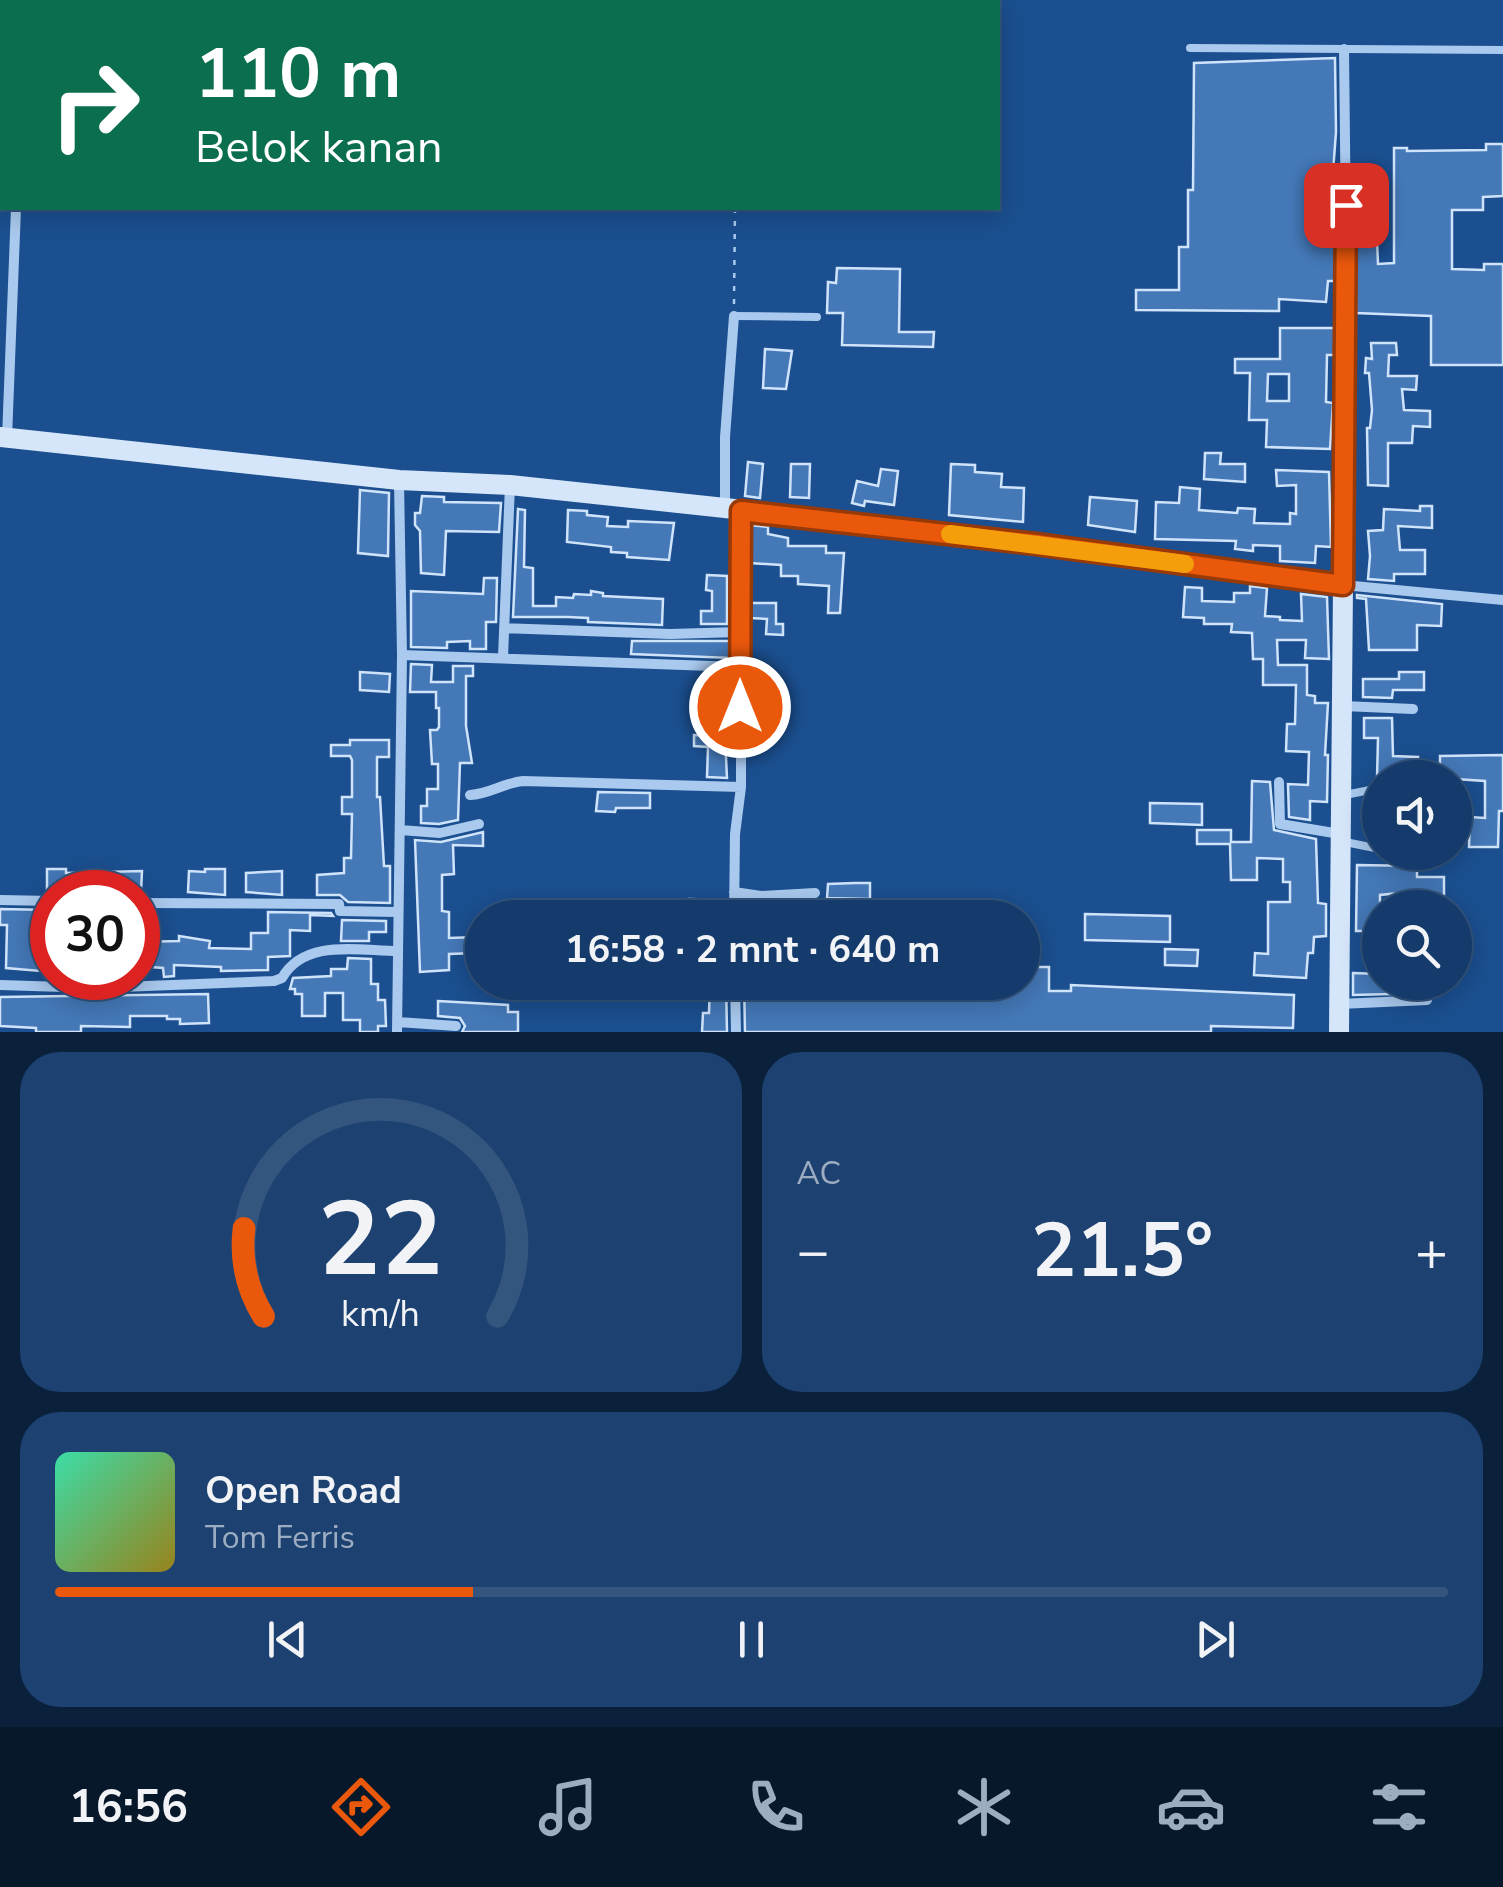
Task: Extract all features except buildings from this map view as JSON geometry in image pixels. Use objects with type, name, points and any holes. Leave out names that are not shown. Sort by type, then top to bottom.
[{"type":"street","points":[[1339,1032],[1347,322],[1344,49]]},
{"type":"street","points":[[16,210],[4,438],[399,480],[510,485],[1036,544],[1343,585],[1503,600]]},
{"type":"street","points":[[0,284],[13,284]]},
{"type":"street","points":[[734,316],[725,437],[740,632],[741,786],[735,834],[734,900]]},
{"type":"street","points":[[399,480],[402,655],[397,1027],[456,1026]]},
{"type":"street","points":[[503,657],[510,485]]},
{"type":"street","points":[[504,628],[670,634],[740,632]]},
{"type":"street","points":[[402,655],[739,667]]},
{"type":"street","points":[[1343,706],[1414,710]]},
{"type":"street","points":[[470,795],[523,781],[741,786]]},
{"type":"street","points":[[1280,782],[1280,824],[1341,837]]},
{"type":"street","points":[[400,830],[440,832],[479,824]]},
{"type":"street","points":[[734,892],[761,896],[816,894]]},
{"type":"street","points":[[0,900],[30,901]]},
{"type":"street","points":[[160,903],[339,904],[340,911],[398,912]]},
{"type":"street","points":[[0,986],[96,988],[274,981],[282,978],[289,965],[316,950],[398,951]]},
{"type":"street","points":[[735,1000],[736,1032]]},
{"type":"street","points":[[1340,1004],[1427,1000]]},
{"type":"lane","points":[[1190,48],[1503,50]]},
{"type":"lane","points":[[734,316],[816,317]]},
{"type":"lane","points":[[1342,796],[1362,792]]},
{"type":"lane","points":[[1341,837],[1362,843]]},
{"type":"path","points":[[734,316],[736,210]]},
{"type":"slow traffic","points":[[950,534],[1185,564]]},
{"type":"route","points":[[740,707],[741,511],[1036,544],[1343,585],[1346,205]]}]
